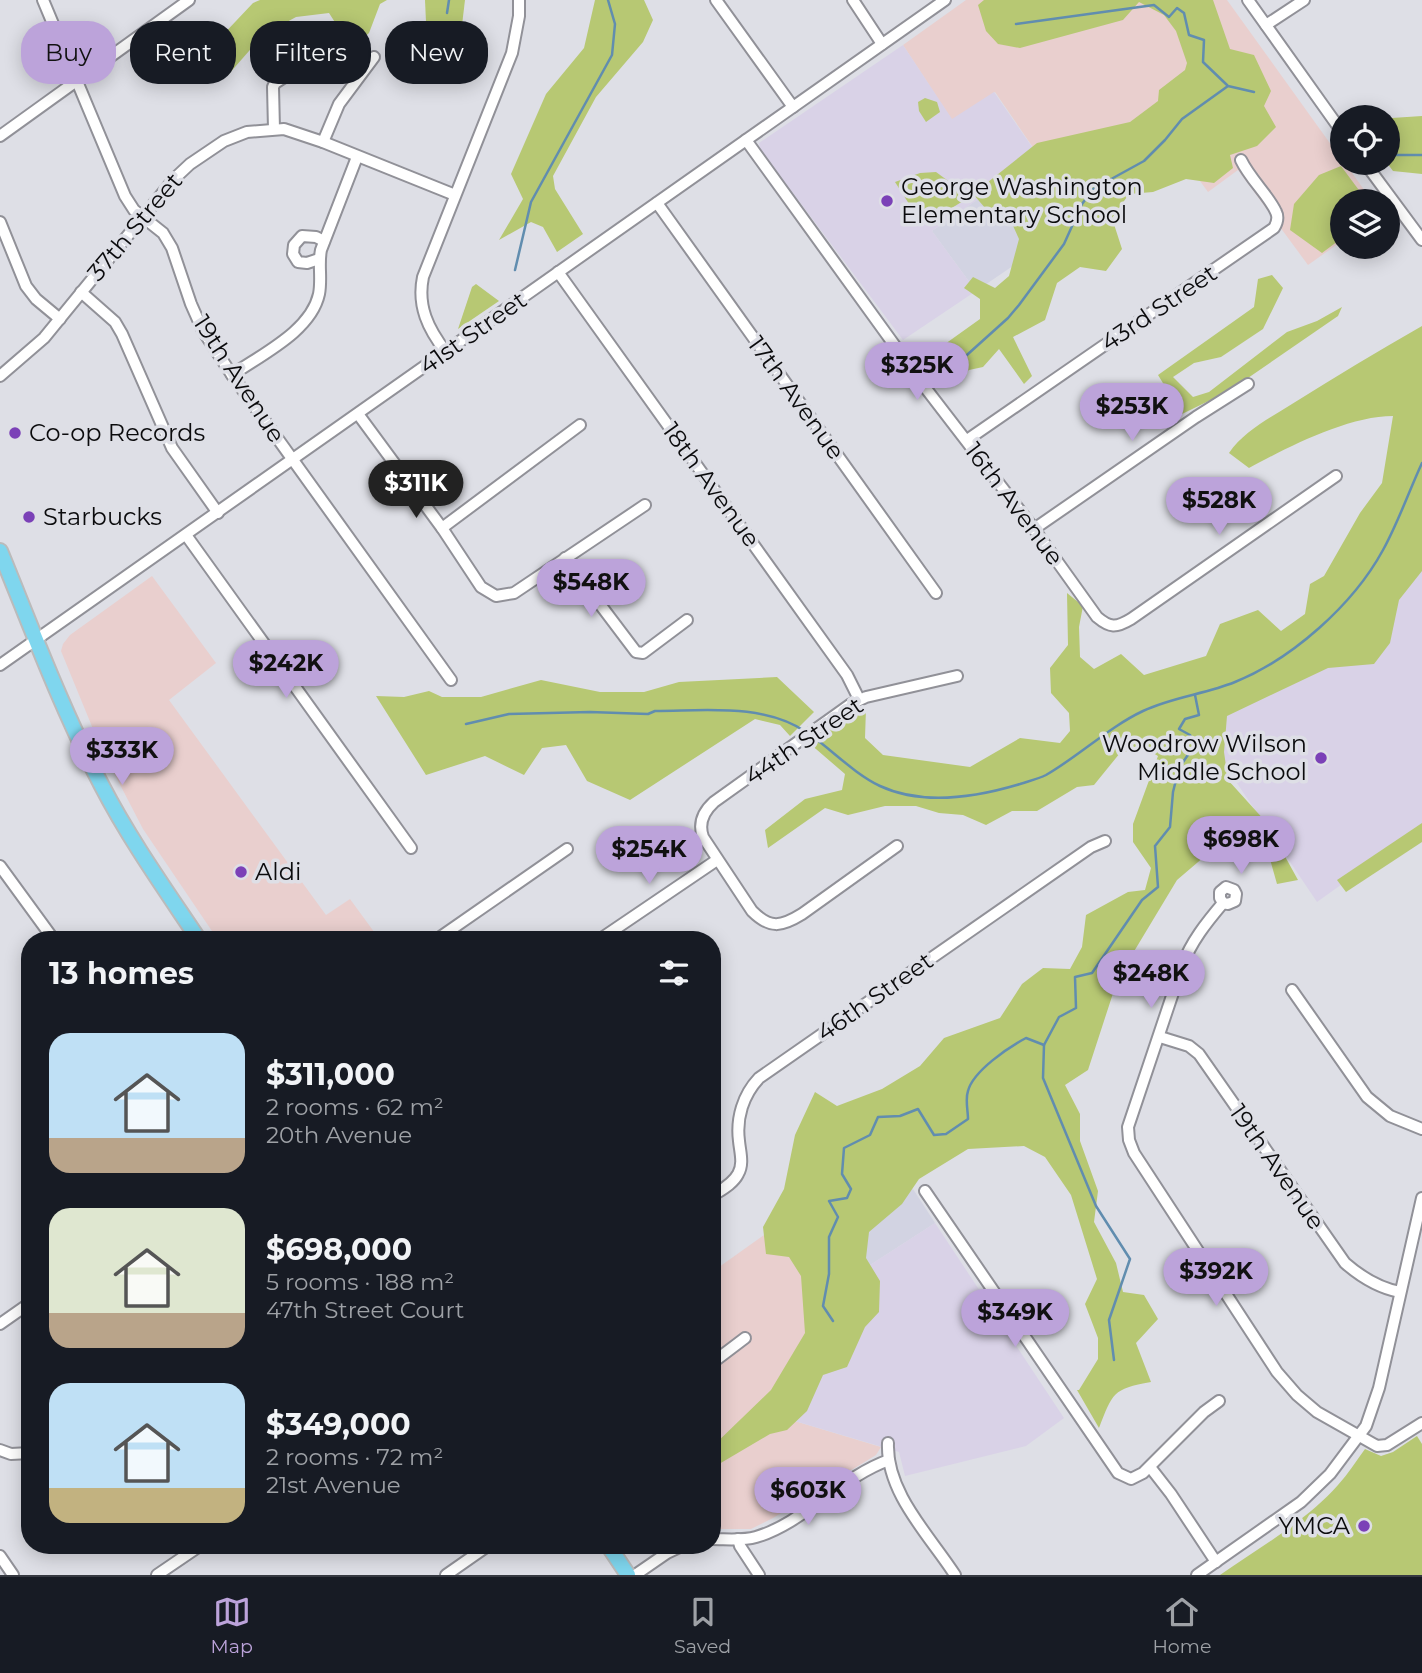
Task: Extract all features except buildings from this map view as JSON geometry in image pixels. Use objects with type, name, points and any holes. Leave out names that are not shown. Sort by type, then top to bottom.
[{"type":"main road","points":[[0,551],[102,786],[147,863],[193,931]]},
{"type":"main road","points":[[614,1554],[628,1575]]},
{"type":"street","name":"19th Avenue","points":[[43,0],[52,21]]},
{"type":"street","points":[[116,52],[189,0]]},
{"type":"street","points":[[446,352],[425,318],[421,285],[512,53],[519,0]]},
{"type":"street","points":[[716,0],[793,107]]},
{"type":"street","points":[[853,0],[882,44]]},
{"type":"street","name":"41st Street","points":[[0,665],[945,0]]},
{"type":"street","points":[[1248,0],[1330,115]]},
{"type":"street","points":[[1266,26],[1304,0]]},
{"type":"street","points":[[324,142],[339,104],[374,57]]},
{"type":"street","points":[[0,136],[72,84]]},
{"type":"street","name":"19th Avenue","points":[[79,84],[125,196],[134,210],[163,233],[172,248],[203,331],[292,460],[452,680]]},
{"type":"street","points":[[274,84],[274,129]]},
{"type":"street","name":"37th Street","points":[[0,376],[44,338],[174,179],[213,148],[247,132],[274,129],[291,131],[456,195]]},
{"type":"street","name":"16th Avenue","points":[[746,140],[924,386],[1034,529],[1097,617],[1113,627],[1336,476]]},
{"type":"street","points":[[232,375],[299,328],[309,317],[320,289],[319,258],[324,241],[357,157]]},
{"type":"street","name":"43rd Street","points":[[967,440],[1270,232],[1278,221],[1276,212],[1249,177],[1241,160]]},
{"type":"street","points":[[1374,175],[1422,240]]},
{"type":"street","name":"17th Avenue","points":[[657,203],[936,593]]},
{"type":"street","points":[[0,222],[26,286],[60,319]]},
{"type":"street","points":[[319,258],[307,263],[298,262],[293,254],[293,245],[302,236],[316,237],[324,241]]},
{"type":"street","name":"18th Avenue","points":[[558,272],[847,676],[859,699]]},
{"type":"street","points":[[81,292],[115,322],[172,448],[218,513]]},
{"type":"street","points":[[1034,529],[1248,384]]},
{"type":"street","points":[[358,414],[442,528],[481,587],[496,596],[514,593],[645,505]]},
{"type":"street","points":[[442,528],[580,425]]},
{"type":"street","points":[[186,535],[411,848]]},
{"type":"street","points":[[565,558],[629,645],[639,653],[687,620]]},
{"type":"street","name":"44th Street","points":[[717,860],[702,837],[701,826],[703,815],[714,802],[859,699],[957,676]]},
{"type":"street","name":"46th Street","points":[[721,1189],[738,1175],[741,1163],[739,1117],[749,1091],[760,1078],[1091,847],[1105,841]]},
{"type":"street","points":[[613,931],[717,860],[760,918],[767,923],[779,924],[802,914],[897,846]]},
{"type":"street","points":[[449,931],[567,849]]},
{"type":"street","points":[[0,866],[47,931]]},
{"type":"street","points":[[1223,903],[1186,954],[1131,1119],[1129,1135],[1138,1160],[1277,1372],[1297,1395],[1317,1412],[1377,1446],[1387,1445],[1421,1425]]},
{"type":"street","points":[[1292,990],[1367,1097],[1390,1116],[1422,1129]]},
{"type":"street","name":"19th Avenue","points":[[1160,1037],[1189,1046],[1199,1054],[1345,1263],[1379,1286],[1400,1292]]},
{"type":"street","points":[[925,1191],[1118,1474],[1127,1479],[1136,1477],[1150,1467],[1188,1426],[1219,1401]]},
{"type":"street","points":[[1197,1575],[1301,1503],[1330,1475],[1366,1426],[1380,1388],[1422,1198]]},
{"type":"street","points":[[0,1324],[21,1309]]},
{"type":"street","points":[[721,1356],[745,1338]]},
{"type":"street","points":[[888,1443],[889,1460],[904,1500],[955,1575]]},
{"type":"street","points":[[0,1450],[21,1453]]},
{"type":"street","points":[[721,1539],[757,1536],[780,1527],[862,1471],[889,1460]]},
{"type":"street","points":[[1150,1467],[1216,1562]]},
{"type":"street","points":[[738,1539],[759,1575]]},
{"type":"street","points":[[157,1575],[188,1554]]},
{"type":"street","points":[[446,1575],[476,1554]]},
{"type":"street","points":[[635,1575],[663,1554]]},
{"type":"street","points":[[0,1556],[13,1575]]},
{"type":"shaded area","points":[[966,0],[1227,0],[1330,143],[1330,175],[1354,175],[1363,189],[1330,189],[1330,249],[1308,265],[1238,170],[1208,192],[1178,151],[1082,219],[995,92],[952,120],[903,45]]},
{"type":"shaded area","name":"George Washington Elementary School","points":[[903,45],[952,119],[994,92],[1082,219],[1000,184],[932,231],[976,291],[903,340],[760,149],[759,143]]},
{"type":"shaded area","points":[[1000,184],[1044,245],[976,291],[932,231]]},
{"type":"shaded area","name":"Woodrow Wilson Middle School","points":[[1422,539],[1422,827],[1317,902],[1185,706]]},
{"type":"shaded area","points":[[152,576],[216,663],[169,700],[326,915],[350,899],[373,931],[212,931],[143,829],[100,746],[61,651],[70,635]]},
{"type":"shaded area","points":[[913,1189],[935,1223],[836,1287],[811,1252]]},
{"type":"shaded area","points":[[788,1218],[836,1287],[768,1413],[881,1447],[876,1455],[751,1529],[721,1529],[721,1266]]},
{"type":"shaded area","points":[[935,1223],[1064,1418],[1026,1446],[905,1476],[899,1452],[768,1413],[836,1287]]},
{"type":"green space","points":[[260,0],[387,0],[380,4],[371,28],[371,21],[334,21],[329,13],[296,17],[289,21],[250,21],[250,50],[236,66],[236,21],[253,3]]},
{"type":"green space","points":[[425,0],[465,0],[462,21],[426,21]]},
{"type":"green space","points":[[595,0],[644,0],[653,20],[643,42],[596,97],[553,176],[555,189],[583,234],[557,252],[543,227],[531,222],[499,240],[523,199],[511,174],[546,94],[584,48]]},
{"type":"green space","points":[[984,0],[1213,0],[1230,49],[1254,55],[1271,91],[1264,106],[1276,127],[1257,146],[1230,155],[1233,168],[1214,183],[1186,179],[1153,192],[1129,194],[1112,218],[1122,249],[1106,271],[1080,267],[1057,283],[1045,320],[1013,337],[1032,376],[1024,384],[999,349],[983,367],[969,370],[947,386],[929,363],[938,349],[980,319],[980,299],[964,288],[973,277],[995,288],[1009,276],[1019,239],[1009,217],[986,209],[973,194],[1037,143],[1130,122],[1158,101],[1159,90],[1185,70],[1187,63],[1176,31],[1164,15],[1139,2],[1123,20],[1020,48],[998,44],[986,31],[978,5]]},
{"type":"green space","points":[[925,98],[937,102],[940,112],[926,122],[919,111],[918,102]]},
{"type":"green space","points":[[1422,116],[1422,174],[1400,172],[1400,117]]},
{"type":"green space","points":[[1330,170],[1330,175],[1348,175],[1358,189],[1330,189],[1330,247],[1322,253],[1290,230],[1294,204],[1319,175]]},
{"type":"green space","points":[[936,172],[951,183],[963,201],[928,223],[920,221],[895,182],[920,173]]},
{"type":"green space","points":[[1272,275],[1283,288],[1263,329],[1221,357],[1194,363],[1173,377],[1193,397],[1209,392],[1287,332],[1317,321],[1342,307],[1338,316],[1229,391],[1182,414],[1158,375],[1254,307],[1258,279]]},
{"type":"green space","points":[[476,284],[499,301],[458,329],[472,287]]},
{"type":"green space","points":[[1422,326],[1422,571],[1399,600],[1390,643],[1374,664],[1328,668],[1227,716],[1224,752],[1228,780],[1266,822],[1298,880],[1277,884],[1264,838],[1246,831],[1225,839],[1177,880],[1118,978],[1088,1070],[1065,1085],[1080,1114],[1080,1141],[1098,1191],[1094,1222],[1116,1263],[1123,1292],[1144,1295],[1158,1319],[1136,1343],[1151,1382],[1128,1387],[1116,1394],[1099,1428],[1077,1390],[1098,1359],[1098,1338],[1085,1304],[1097,1279],[1071,1195],[1045,1157],[1024,1146],[968,1149],[919,1179],[902,1204],[869,1232],[866,1258],[880,1281],[879,1312],[865,1327],[847,1367],[823,1375],[807,1411],[787,1430],[770,1434],[721,1463],[721,1438],[771,1390],[805,1333],[801,1276],[789,1257],[766,1254],[763,1227],[784,1189],[795,1135],[815,1092],[837,1106],[882,1089],[920,1066],[944,1038],[1000,1018],[1022,984],[1043,968],[1070,969],[1082,947],[1086,915],[1128,892],[1145,890],[1151,868],[1133,842],[1133,824],[1158,756],[1143,747],[1120,753],[1094,785],[1077,787],[1037,811],[1012,811],[986,825],[963,815],[939,813],[916,806],[885,806],[848,815],[825,808],[768,848],[765,830],[805,799],[842,790],[845,774],[809,743],[852,712],[866,708],[865,738],[883,755],[970,767],[1020,738],[1060,743],[1070,731],[1069,713],[1051,693],[1050,668],[1068,645],[1067,593],[1083,606],[1079,627],[1080,657],[1094,669],[1121,654],[1144,675],[1206,656],[1220,624],[1258,610],[1281,631],[1305,614],[1310,584],[1324,576],[1360,513],[1382,483],[1393,416],[1375,417],[1338,427],[1300,442],[1249,468],[1229,453],[1242,438],[1266,420]]},
{"type":"green space","points":[[777,677],[814,712],[790,736],[780,725],[755,719],[630,800],[587,781],[566,745],[542,748],[524,775],[485,756],[426,775],[376,696],[404,697],[429,691],[442,697],[481,697],[541,680],[600,692],[644,692],[679,682]]},
{"type":"green space","points":[[1422,823],[1422,842],[1346,892],[1337,880]]},
{"type":"green space","points":[[1417,1436],[1422,1444],[1422,1575],[1220,1575],[1311,1511],[1338,1485],[1365,1449],[1381,1456],[1393,1452]]},
{"type":"waterway","points":[[447,13],[449,0]]},
{"type":"waterway","points":[[515,270],[531,202],[612,55],[615,24],[608,0]]},
{"type":"waterway","points":[[1016,24],[1154,5],[1169,17],[1177,8],[1184,13],[1189,35],[1204,40],[1203,62],[1227,85]]},
{"type":"waterway","points":[[958,363],[1019,305],[1064,244],[1082,204],[1093,189],[1144,161],[1182,119],[1228,86],[1254,92]]},
{"type":"waterway","points":[[1400,155],[1422,155]]},
{"type":"waterway","points":[[812,736],[871,781],[914,796],[968,796],[1003,789],[1043,776],[1130,718],[1154,706],[1235,682],[1299,645],[1338,610],[1370,571],[1394,529],[1422,463]]},
{"type":"waterway","points":[[1114,1360],[1109,1320],[1130,1259],[1096,1206],[1043,1078],[1044,1045],[1059,1017],[1076,1008],[1075,977],[1092,973],[1142,900],[1158,887],[1155,846],[1170,827],[1173,792],[1179,768],[1194,746],[1190,735],[1179,729],[1185,719],[1199,715],[1195,695]]},
{"type":"waterway","points":[[466,724],[509,714],[648,714],[655,711],[713,710],[772,716],[806,732]]},
{"type":"waterway","points":[[833,1321],[823,1306],[829,1274],[829,1237],[838,1217],[829,1201],[847,1198],[851,1189],[842,1174],[844,1148],[870,1135],[878,1117],[900,1116],[918,1109],[934,1135],[946,1134],[968,1119],[968,1091],[971,1083],[984,1068],[1001,1053],[1026,1038],[1044,1045]]},
{"type":"place","name":"George Washington Elementary School","points":[[887,201]]},
{"type":"place","name":"Co-op Records","points":[[15,433]]},
{"type":"place","name":"Starbucks","points":[[29,517]]},
{"type":"place","name":"Woodrow Wilson Middle School","points":[[1321,758]]},
{"type":"place","name":"Aldi","points":[[241,872]]},
{"type":"place","name":"YMCA","points":[[1364,1526]]}]
